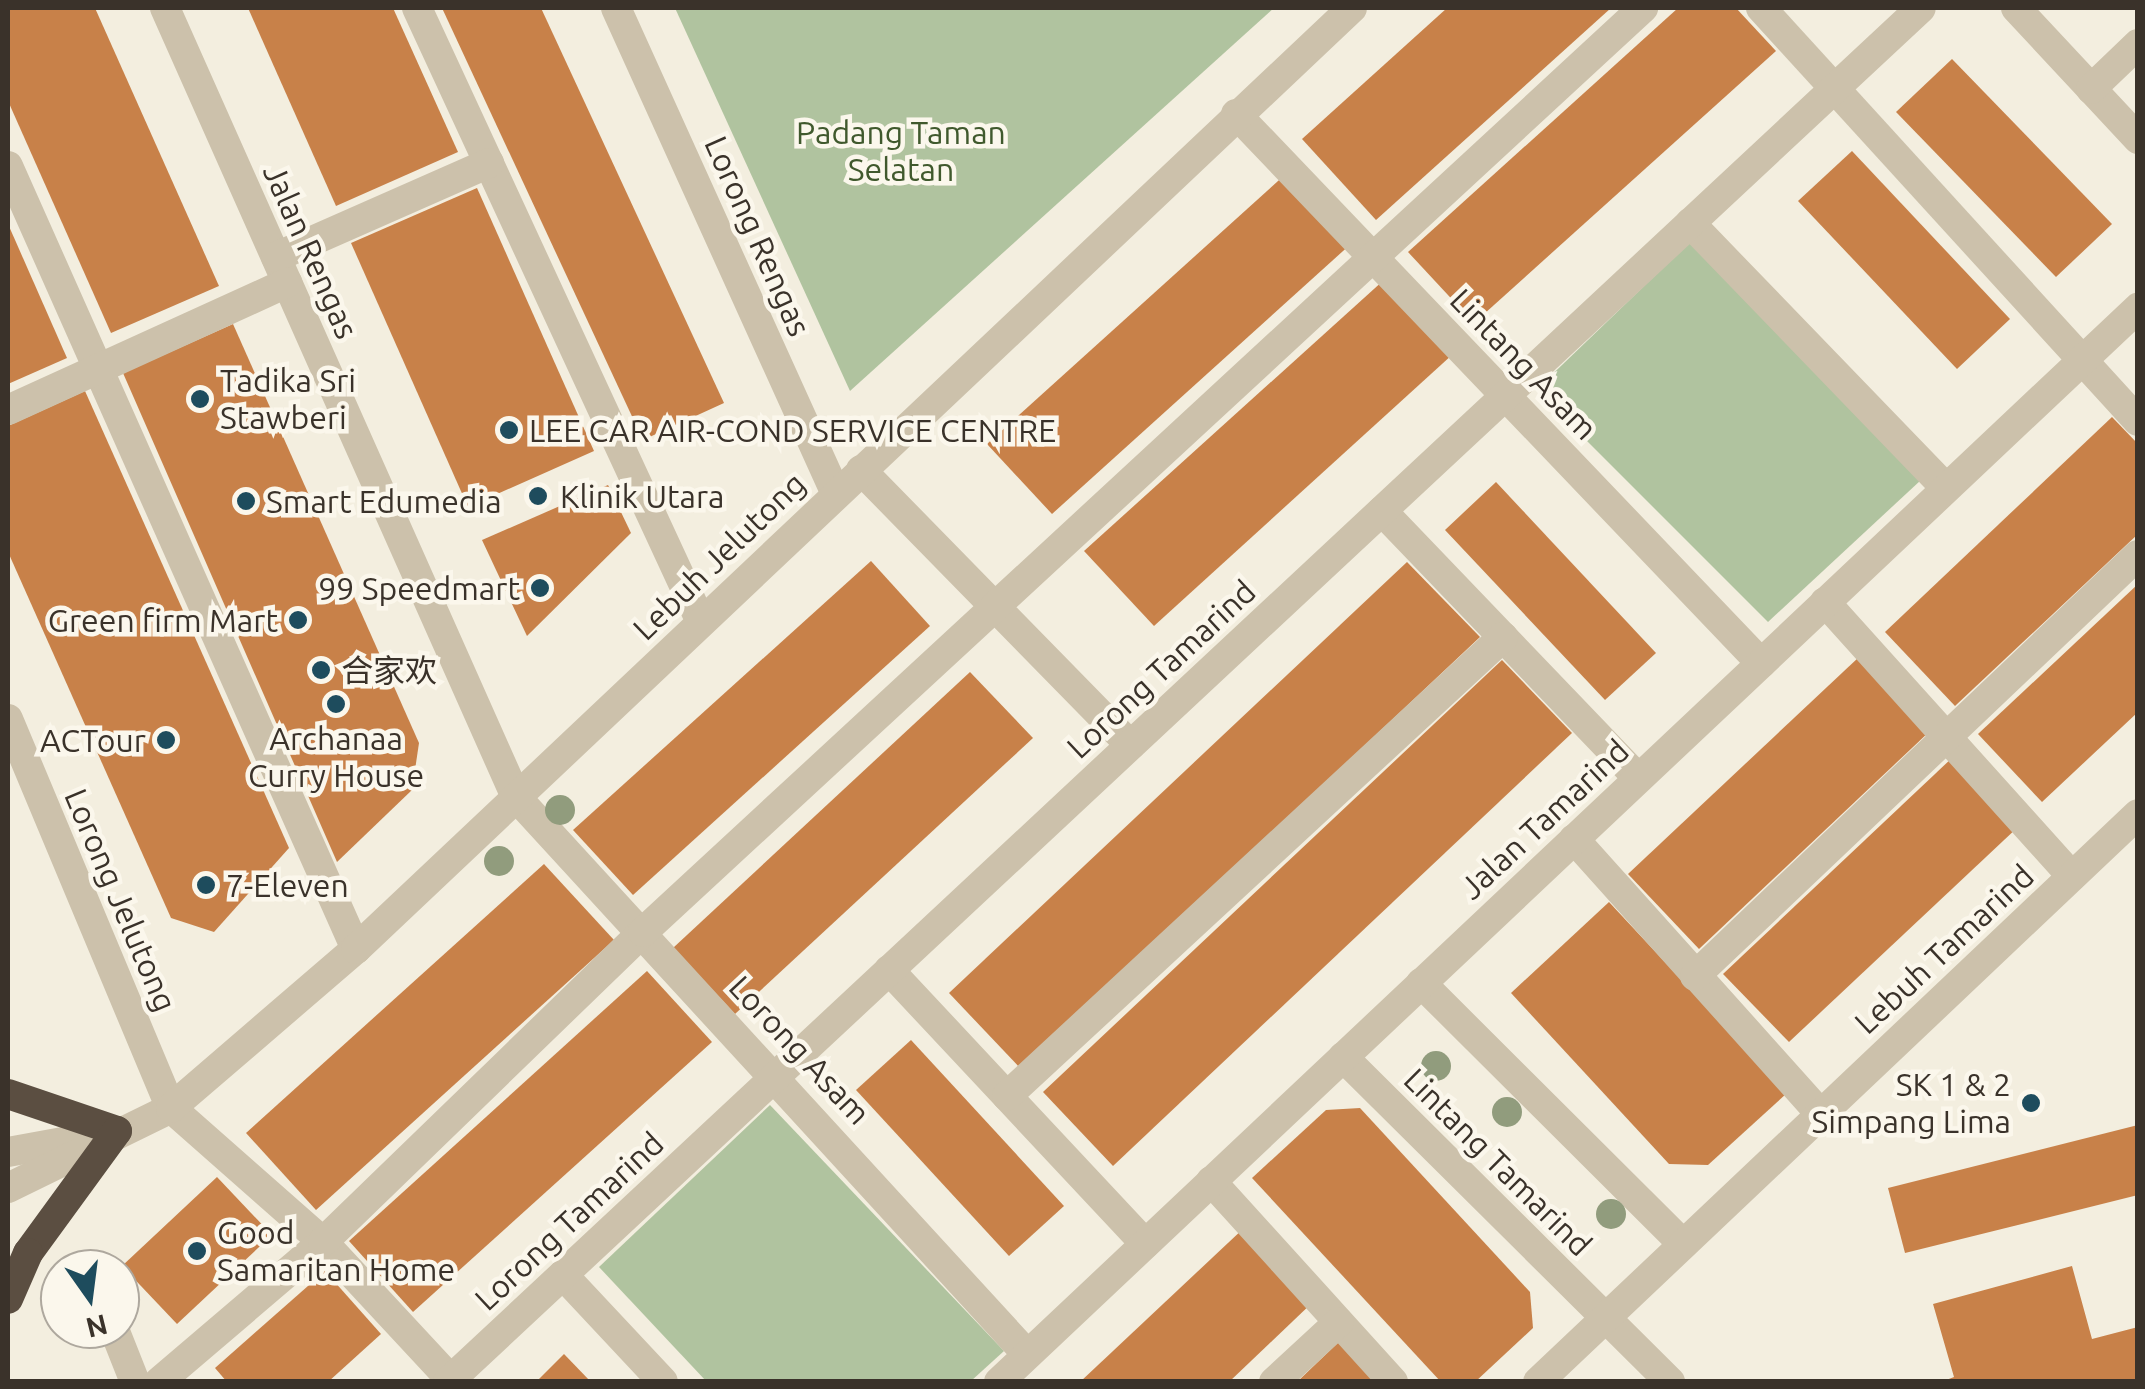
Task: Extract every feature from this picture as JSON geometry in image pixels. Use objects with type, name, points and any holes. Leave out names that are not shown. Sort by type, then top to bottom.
[{"type":"highway","points":[[8,1094],[117,1131],[28,1253],[8,1300]]},
{"type":"street","name":"Jalan Rengas","points":[[165,8],[516,797]]},
{"type":"street","points":[[417,8],[702,622]]},
{"type":"street","name":"Lorong Rengas","points":[[616,8],[836,494]]},
{"type":"street","name":"Lebuh Jelutong","points":[[117,1131],[170,1108],[356,949],[1352,8]]},
{"type":"street","points":[[159,1382],[324,1242],[643,932],[1643,8]]},
{"type":"street","points":[[1761,8],[2138,422]]},
{"type":"street","name":"Lorong Tamarind","points":[[451,1381],[1922,8]]},
{"type":"street","points":[[2016,8],[2138,139]]},
{"type":"street","points":[[2091,88],[2138,44]]},
{"type":"street","name":"Lintang Asam","points":[[1236,114],[1761,663]]},
{"type":"street","points":[[8,410],[100,368],[490,164]]},
{"type":"street","points":[[8,166],[356,949]]},
{"type":"street","points":[[1690,222],[1946,488]]},
{"type":"street","name":"Jalan Tamarind","points":[[998,1382],[2138,308]]},
{"type":"street","points":[[861,470],[1130,745]]},
{"type":"street","points":[[1382,510],[1638,778]]},
{"type":"street","points":[[1696,976],[2138,555]]},
{"type":"street","points":[[1825,602],[2072,876]]},
{"type":"street","points":[[1006,1096],[1503,637]]},
{"type":"street","name":"Lorong Jelutong","points":[[8,719],[170,1108]]},
{"type":"street","name":"Lorong Asam","points":[[516,797],[777,1074],[1027,1354]]},
{"type":"street","name":"Lebuh Tamarind","points":[[1538,1382],[2138,814]]},
{"type":"street","points":[[1574,839],[1820,1114]]},
{"type":"street","points":[[890,970],[1144,1244]]},
{"type":"street","points":[[1420,983],[1683,1244]]},
{"type":"street","name":"Lintang Tamarind","points":[[1342,1056],[1670,1382]]},
{"type":"street","points":[[170,1108],[324,1242],[451,1381]]},
{"type":"street","points":[[8,1152],[117,1131]]},
{"type":"street","points":[[8,1188],[117,1131]]},
{"type":"street","points":[[1210,1181],[1393,1382]]},
{"type":"street","points":[[563,1275],[663,1382]]},
{"type":"street","points":[[1274,1382],[1339,1322]]},
{"type":"street","points":[[122,1349],[135,1382]]},
{"type":"green space","name":"Padang Taman Selatan","points":[[675,8],[1274,8],[850,391]]},
{"type":"green space","points":[[1692,240],[1921,480],[1768,622],[1536,390]]},
{"type":"green space","points":[[770,1105],[1004,1351],[971,1381],[706,1381],[599,1267]]},
{"type":"building","points":[[8,8],[95,8],[219,286],[111,333],[8,101]]},
{"type":"building","points":[[248,8],[393,8],[458,152],[336,206]]},
{"type":"building","points":[[442,8],[541,8],[724,403],[643,440]]},
{"type":"building","points":[[1447,8],[1611,8],[1376,220],[1302,139]]},
{"type":"building","points":[[1678,8],[1736,8],[1776,51],[1474,323],[1408,252]]},
{"type":"building","points":[[1952,59],[2112,224],[2056,277],[1896,112]]},
{"type":"building","points":[[1852,151],[2010,319],[1957,369],[1798,201]]},
{"type":"building","points":[[1288,172],[1353,242],[1052,514],[987,444]]},
{"type":"building","points":[[477,188],[594,451],[468,507],[351,243]]},
{"type":"building","points":[[8,224],[67,358],[8,384]]},
{"type":"building","points":[[1385,279],[1453,354],[1154,626],[1084,551]]},
{"type":"building","points":[[233,324],[419,743],[412,790],[337,862],[123,373]]},
{"type":"building","points":[[85,391],[289,848],[214,932],[171,918],[8,552],[8,426]]},
{"type":"building","points":[[2112,417],[2138,444],[2138,534],[1955,706],[1885,632]]},
{"type":"building","points":[[1496,482],[1656,653],[1605,700],[1445,530]]},
{"type":"building","name":"99 Speedmart","points":[[608,485],[631,533],[527,636],[482,540]]},
{"type":"building","points":[[871,561],[930,626],[633,895],[573,830]]},
{"type":"building","points":[[1407,562],[1480,637],[1021,1069],[949,993]]},
{"type":"building","points":[[2138,584],[2138,712],[2042,802],[1978,734]]},
{"type":"building","points":[[1859,657],[1930,731],[1699,949],[1628,874]]},
{"type":"building","points":[[1502,660],[1572,733],[1113,1166],[1043,1092]]},
{"type":"building","points":[[970,672],[1033,738],[735,1014],[673,948]]},
{"type":"building","points":[[1953,757],[2019,826],[1789,1042],[1723,974]]},
{"type":"building","points":[[544,864],[614,940],[316,1210],[246,1133]]},
{"type":"building","points":[[1609,902],[1787,1093],[1708,1165],[1669,1164],[1511,993]]},
{"type":"building","points":[[647,971],[712,1042],[413,1312],[349,1241]]},
{"type":"building","points":[[911,1040],[1064,1206],[1009,1256],[856,1090]]},
{"type":"building","points":[[1360,1108],[1530,1292],[1533,1328],[1475,1382],[1441,1382],[1252,1178],[1326,1110]]},
{"type":"building","points":[[2138,1125],[2138,1195],[1905,1253],[1888,1188]]},
{"type":"building","name":"Good Samaritan Home","points":[[217,1177],[272,1235],[177,1324],[140,1285],[140,1249]]},
{"type":"building","points":[[1245,1227],[1315,1300],[1229,1382],[1080,1382]]},
{"type":"building","points":[[2072,1266],[2092,1339],[2138,1327],[2138,1382],[1941,1382],[1954,1377],[1933,1304]]},
{"type":"building","points":[[325,1271],[381,1334],[328,1382],[227,1382],[215,1368]]},
{"type":"building","points":[[1345,1336],[1389,1382],[1297,1382]]},
{"type":"building","points":[[564,1354],[591,1382],[536,1382]]},
{"type":"place","name":"Tadika Sri Stawberi","points":[[200,399]]},
{"type":"place","name":"LEE CAR AIR-COND SERVICE CENTRE","points":[[509,430]]},
{"type":"place","name":"Klinik Utara","points":[[538,496]]},
{"type":"place","name":"Smart Edumedia","points":[[246,501]]},
{"type":"place","name":"99 Speedmart","points":[[540,588]]},
{"type":"place","name":"Green firm Mart","points":[[298,620]]},
{"type":"place","name":"合家欢","points":[[321,670]]},
{"type":"place","name":"Archanaa Curry House","points":[[336,704]]},
{"type":"place","name":"ACTour","points":[[166,740]]},
{"type":"place","name":"7-Eleven","points":[[206,885]]},
{"type":"place","name":"SK 1 & 2 Simpang Lima","points":[[2031,1103]]},
{"type":"place","name":"Good Samaritan Home","points":[[197,1251]]}]
